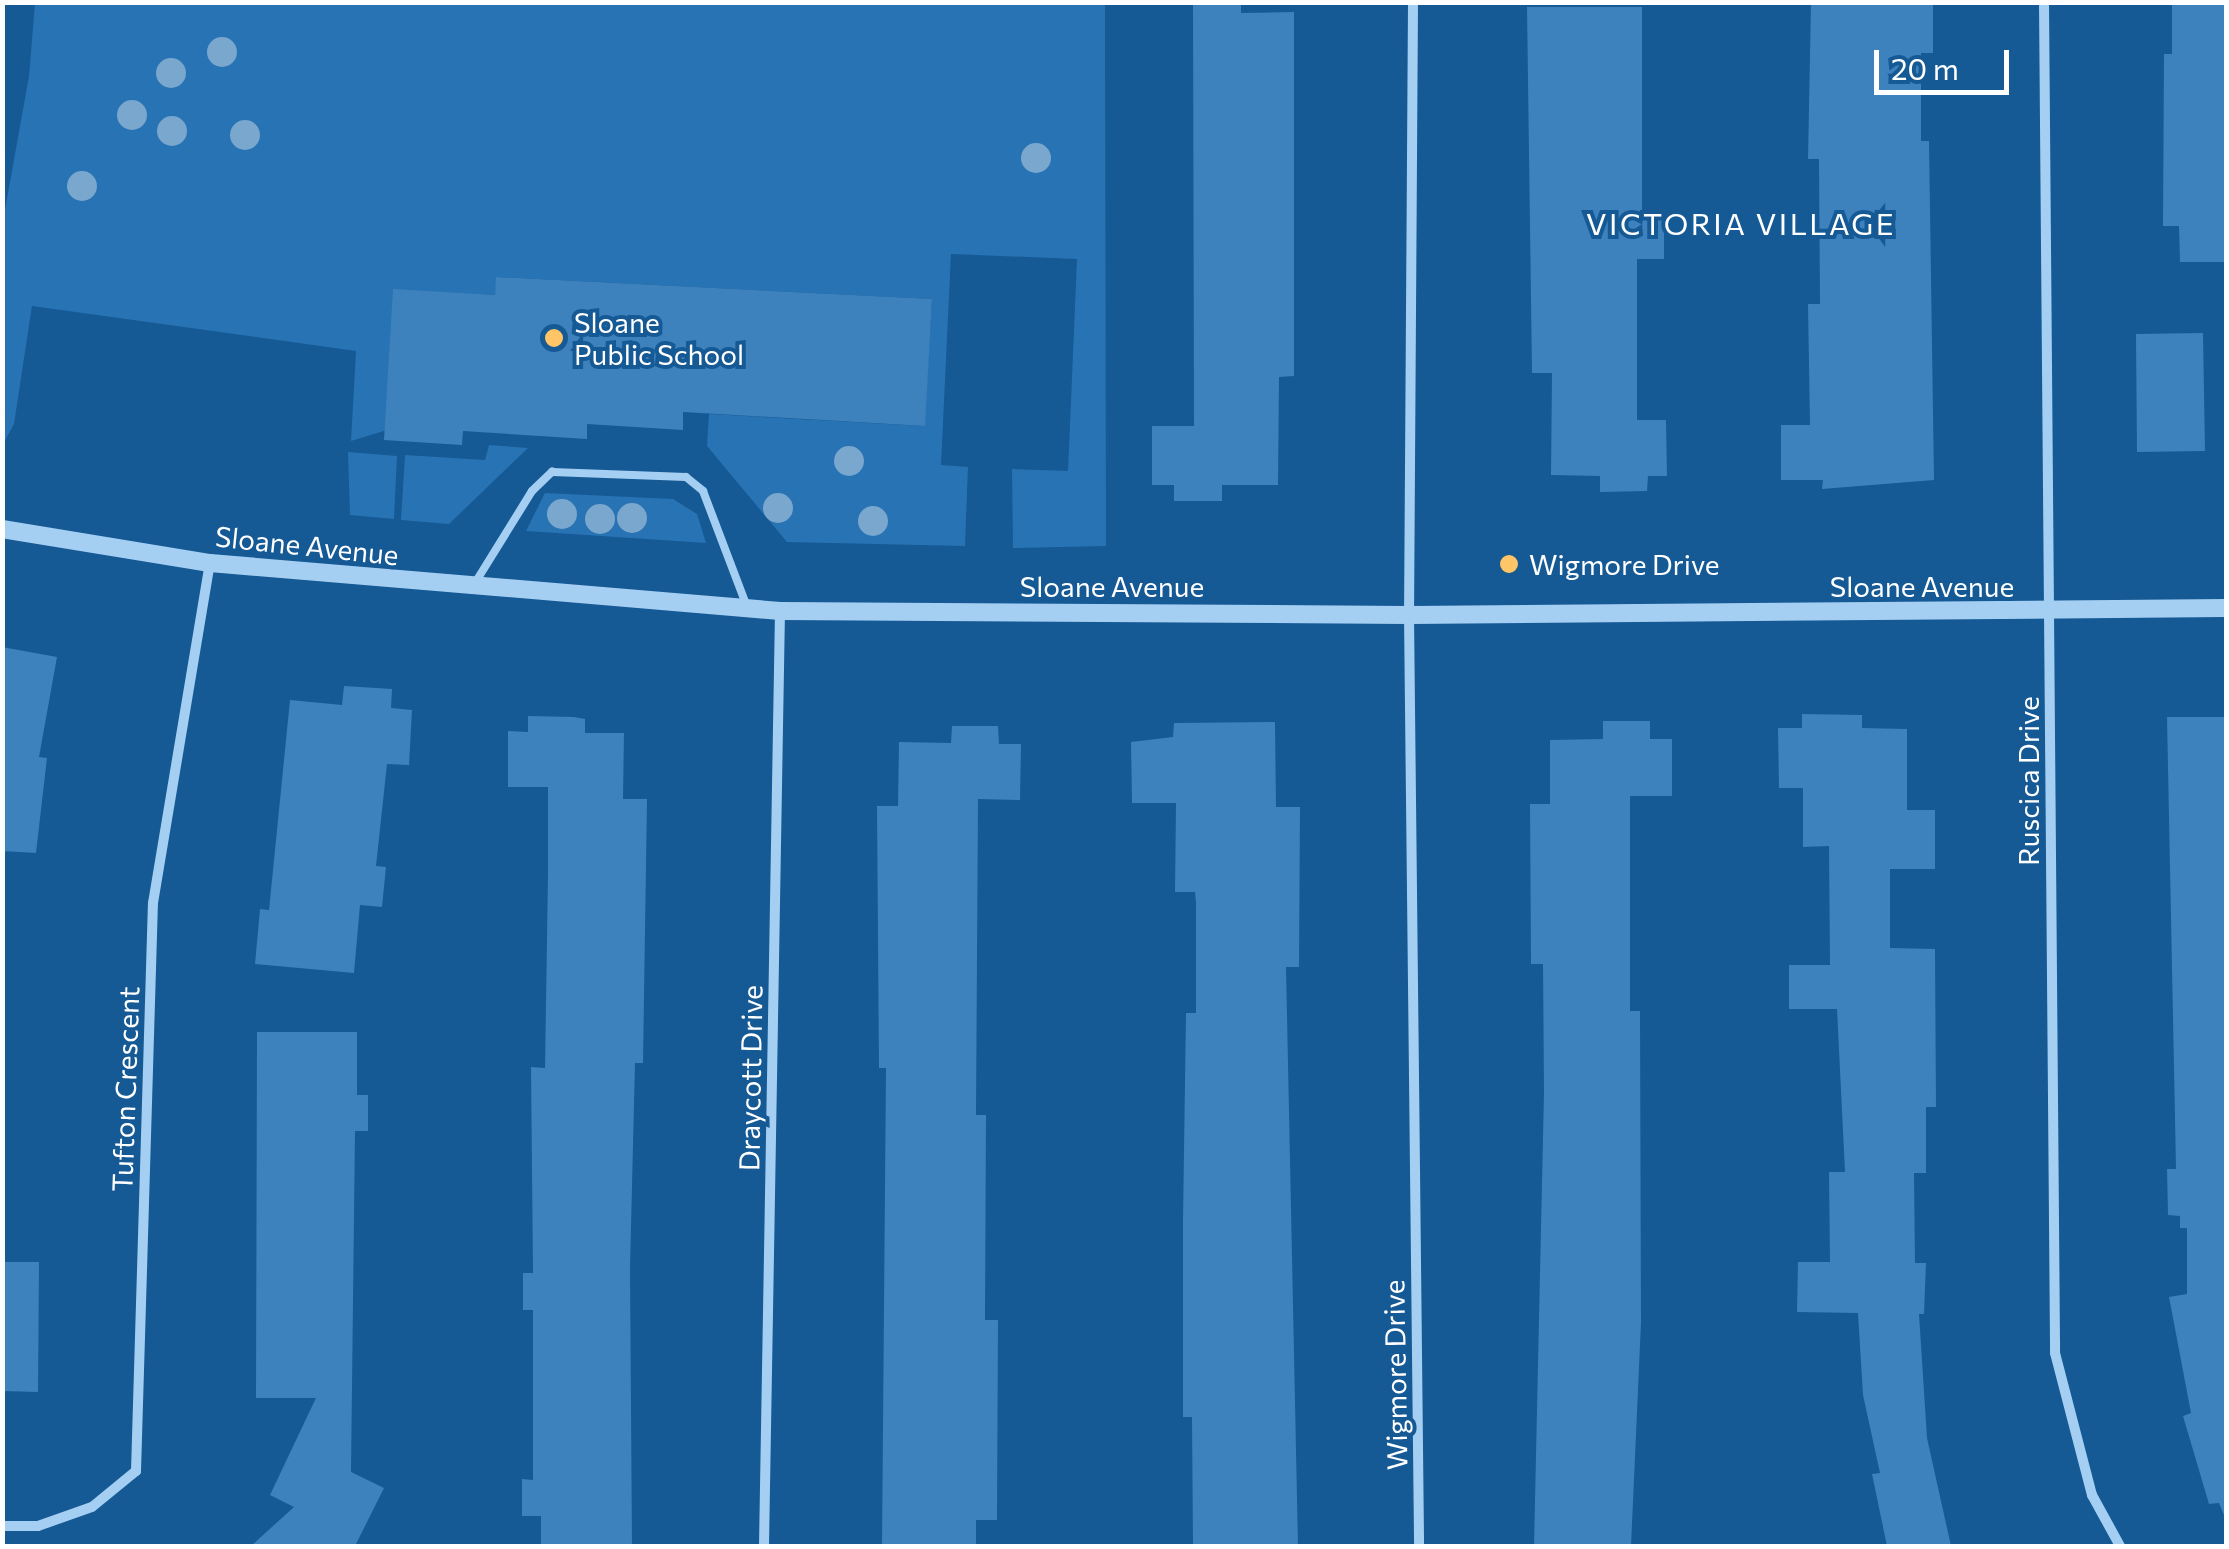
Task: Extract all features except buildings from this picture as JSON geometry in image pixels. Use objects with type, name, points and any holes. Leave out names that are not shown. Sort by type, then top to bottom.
[{"type":"street","name":"Wigmore Drive","points":[[1414,2],[1409,615],[1419,1546]]},
{"type":"street","name":"Ruscica Drive","points":[[2044,2],[2054,1353],[2092,1495],[2120,1546]]},
{"type":"street","name":"Sloane Avenue","points":[[2,528],[210,564],[471,590],[780,611],[1409,615],[2049,613],[2226,608]]},
{"type":"street","name":"Tufton Crescent","points":[[2,1526],[38,1526],[92,1508],[136,1471],[154,902],[210,564]]},
{"type":"street","name":"Draycott Drive","points":[[764,1546],[780,611]]},
{"type":"lane","points":[[471,590],[540,481],[556,470],[575,470],[695,480],[748,609]]},
{"type":"shaded area","name":"Sloane Public School","points":[[35,3],[1105,3],[1106,546],[1013,548],[1012,469],[1068,471],[1077,259],[951,254],[941,465],[968,467],[965,546],[787,542],[707,446],[709,414],[924,426],[932,299],[497,277],[495,295],[394,291],[387,430],[351,441],[356,351],[32,306],[14,424],[3,444],[3,221],[29,76]]},
{"type":"shaded area","points":[[489,445],[528,448],[449,524],[401,520],[405,455],[485,460]]},
{"type":"shaded area","points":[[348,452],[397,456],[394,519],[350,515]]},
{"type":"shaded area","points":[[545,493],[673,499],[697,514],[706,543],[526,531]]},
{"type":"place","name":"Sloane Public School","points":[[554,338]]},
{"type":"place","name":"Wigmore Drive","points":[[1509,564]]},
{"type":"district","name":"VICTORIA VILLAGE","points":[[1741,223]]}]
